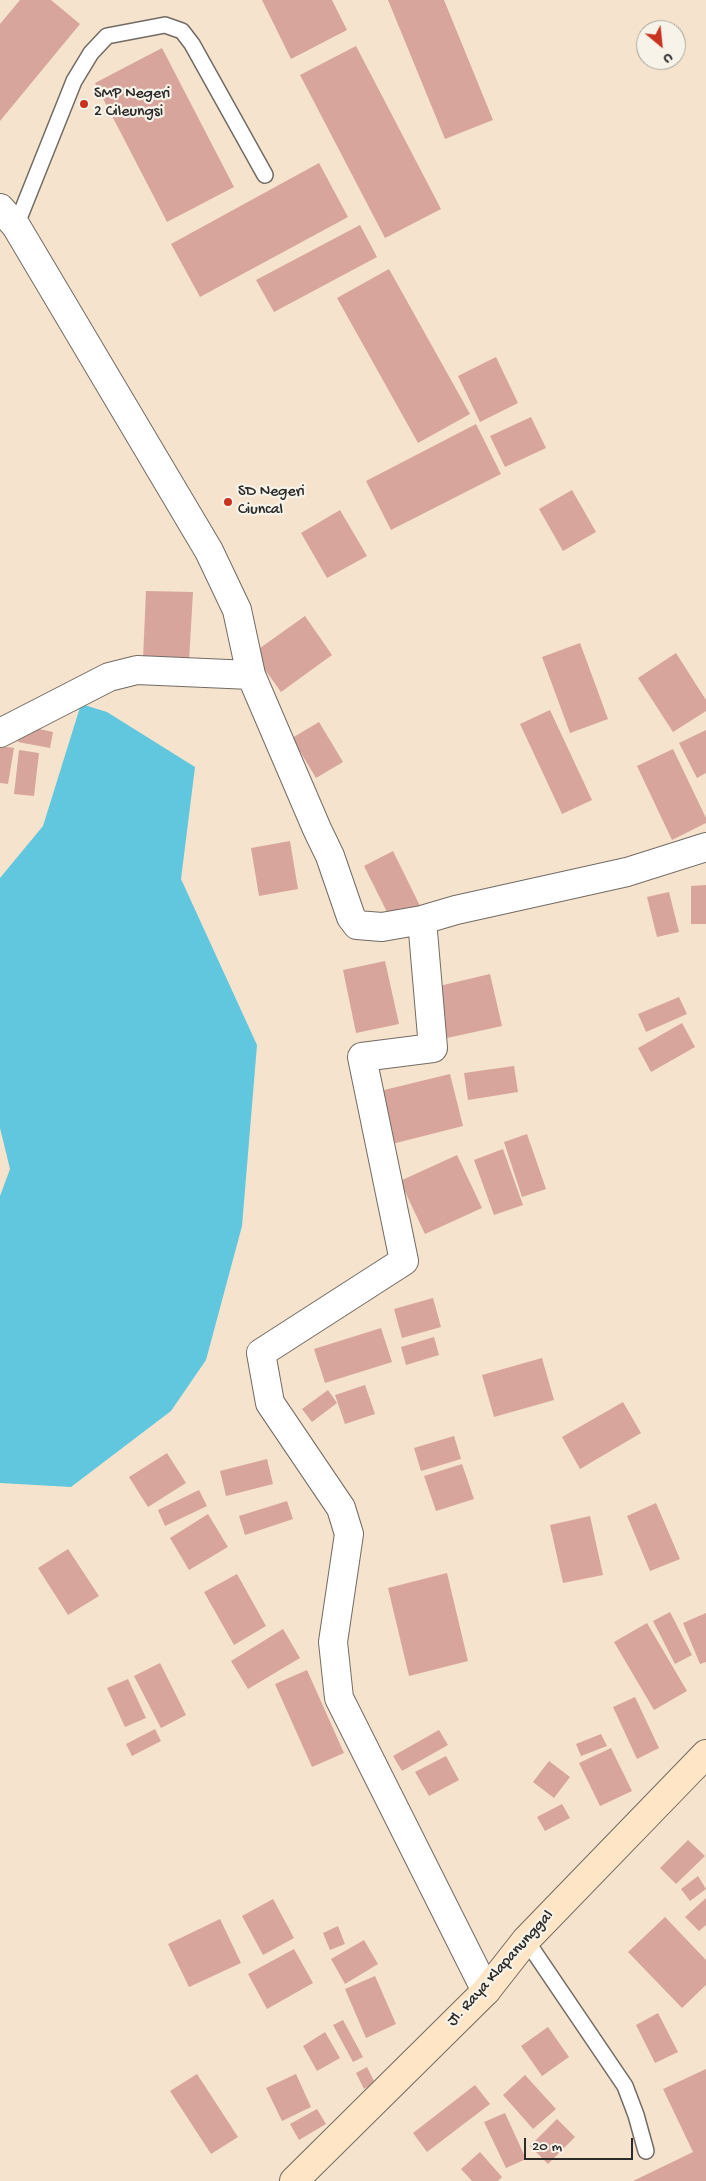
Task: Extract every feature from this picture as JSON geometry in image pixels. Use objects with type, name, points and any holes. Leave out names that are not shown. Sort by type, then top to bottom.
[{"type":"street","points":[[8,217],[209,551],[237,610],[251,674],[330,856],[351,917],[358,925],[382,927],[422,920],[471,906],[627,872],[706,847]]},
{"type":"street","points":[[0,733],[109,677],[138,670],[251,674]]},
{"type":"street","points":[[422,920],[434,1048],[362,1057],[404,1261],[261,1353],[270,1403],[341,1508],[349,1534],[333,1642],[339,1698],[486,1991]]},
{"type":"street","name":"Jl. Raya Klapanunggal","points":[[294,2181],[486,1991],[526,1940],[706,1754]]},
{"type":"lane","points":[[8,217],[74,81],[91,53],[107,36],[165,25],[182,31],[192,44],[264,175]]},
{"type":"lane","points":[[526,1940],[625,2086],[636,2114],[646,2151]]},
{"type":"water","points":[[81,704],[107,712],[195,767],[181,879],[257,1045],[242,1226],[206,1360],[171,1411],[71,1487],[0,1483],[0,1196],[10,1169],[0,1128],[0,878],[43,826]]},
{"type":"building","points":[[20,0],[51,0],[80,24],[0,121],[0,24]]},
{"type":"building","points":[[262,0],[332,0],[347,30],[291,59]]},
{"type":"building","points":[[388,0],[444,0],[493,120],[445,139]]},
{"type":"building","points":[[356,46],[441,209],[385,238],[300,75]]},
{"type":"building","points":[[162,48],[234,187],[167,222],[95,83]]},
{"type":"building","points":[[319,163],[348,217],[200,297],[171,244]]},
{"type":"building","points":[[360,225],[377,257],[274,312],[256,280]]},
{"type":"building","points":[[389,269],[470,414],[418,443],[337,298]]},
{"type":"building","points":[[496,357],[518,403],[480,422],[458,376]]},
{"type":"building","points":[[531,417],[546,448],[505,467],[490,436]]},
{"type":"building","points":[[476,424],[501,474],[391,530],[366,481]]},
{"type":"building","points":[[572,490],[596,532],[563,551],[539,509]]},
{"type":"building","points":[[340,510],[367,556],[327,578],[301,533]]},
{"type":"building","points":[[146,591],[193,592],[189,661],[143,659]]},
{"type":"building","points":[[305,616],[332,655],[281,692],[253,653]]},
{"type":"building","points":[[580,643],[608,719],[570,733],[542,657]]},
{"type":"building","points":[[676,653],[706,700],[706,711],[673,732],[638,678]]},
{"type":"building","points":[[550,710],[592,800],[562,814],[520,724]]},
{"type":"building","points":[[319,722],[343,762],[316,778],[292,738]]},
{"type":"building","points":[[21,725],[53,732],[50,748],[18,742]]},
{"type":"building","points":[[706,730],[706,773],[697,778],[679,743]]},
{"type":"building","points":[[0,746],[14,748],[8,784],[0,783]]},
{"type":"building","points":[[673,749],[706,818],[706,823],[672,840],[637,766]]},
{"type":"building","points":[[19,750],[39,753],[34,796],[14,794]]},
{"type":"building","points":[[290,841],[298,889],[259,896],[251,848]]},
{"type":"building","points":[[393,851],[421,908],[392,922],[364,866]]},
{"type":"building","points":[[706,885],[706,924],[691,924],[691,886]]},
{"type":"building","points":[[669,892],[679,932],[657,937],[647,897]]},
{"type":"building","points":[[385,961],[399,1024],[356,1033],[343,970]]},
{"type":"building","points":[[490,974],[502,1026],[447,1038],[435,987]]},
{"type":"building","points":[[679,997],[687,1014],[646,1032],[638,1014]]},
{"type":"building","points":[[682,1023],[695,1047],[651,1072],[638,1048]]},
{"type":"building","points":[[514,1066],[518,1092],[468,1100],[464,1073]]},
{"type":"building","points":[[450,1074],[463,1126],[392,1144],[380,1091]]},
{"type":"building","points":[[527,1134],[546,1189],[522,1197],[504,1142]]},
{"type":"building","points":[[503,1149],[523,1205],[494,1215],[474,1160]]},
{"type":"building","points":[[457,1155],[482,1208],[425,1234],[400,1181]]},
{"type":"building","points":[[433,1298],[441,1327],[402,1338],[394,1309]]},
{"type":"building","points":[[381,1328],[392,1362],[325,1383],[314,1349]]},
{"type":"building","points":[[434,1337],[439,1355],[406,1365],[401,1347]]},
{"type":"building","points":[[542,1358],[554,1400],[494,1417],[482,1375]]},
{"type":"building","points":[[365,1385],[375,1414],[345,1424],[335,1395]]},
{"type":"building","points":[[328,1390],[337,1403],[312,1422],[302,1409]]},
{"type":"building","points":[[623,1402],[641,1433],[580,1469],[562,1437]]},
{"type":"building","points":[[454,1436],[461,1459],[421,1471],[414,1448]]},
{"type":"building","points":[[167,1453],[186,1483],[148,1507],[129,1477]]},
{"type":"building","points":[[267,1459],[273,1484],[226,1496],[220,1471]]},
{"type":"building","points":[[462,1464],[474,1499],[436,1511],[424,1476]]},
{"type":"building","points":[[199,1490],[207,1506],[165,1526],[158,1510]]},
{"type":"building","points":[[287,1501],[293,1519],[245,1535],[239,1516]]},
{"type":"building","points":[[656,1503],[680,1559],[650,1571],[627,1516]]},
{"type":"building","points":[[208,1514],[228,1547],[189,1570],[170,1538]]},
{"type":"building","points":[[590,1516],[603,1575],[563,1583],[550,1525]]},
{"type":"building","points":[[68,1549],[99,1596],[68,1615],[38,1568]]},
{"type":"building","points":[[447,1573],[468,1661],[409,1676],[388,1588]]},
{"type":"building","points":[[237,1574],[266,1626],[234,1645],[204,1592]]},
{"type":"building","points":[[670,1612],[692,1655],[675,1664],[653,1621]]},
{"type":"building","points":[[706,1613],[706,1662],[700,1664],[683,1623]]},
{"type":"building","points":[[647,1623],[687,1691],[654,1710],[614,1642]]},
{"type":"building","points":[[283,1629],[300,1658],[248,1689],[231,1661]]},
{"type":"building","points":[[160,1663],[186,1715],[161,1728],[134,1676]]},
{"type":"building","points":[[307,1670],[344,1753],[312,1767],[275,1684]]},
{"type":"building","points":[[128,1679],[146,1718],[125,1727],[107,1688]]},
{"type":"building","points":[[635,1697],[659,1748],[637,1759],[613,1707]]},
{"type":"building","points":[[155,1729],[161,1741],[132,1756],[126,1744]]},
{"type":"building","points":[[439,1730],[448,1745],[402,1771],[393,1756]]},
{"type":"building","points":[[601,1734],[607,1746],[581,1756],[576,1744]]},
{"type":"building","points":[[611,1748],[632,1791],[600,1806],[579,1763]]},
{"type":"building","points":[[446,1756],[459,1780],[429,1796],[415,1772]]},
{"type":"building","points":[[549,1761],[570,1777],[554,1798],[533,1782]]},
{"type":"building","points":[[562,1804],[570,1818],[545,1831],[537,1817]]},
{"type":"building","points":[[688,1840],[705,1856],[676,1884],[660,1868]]},
{"type":"building","points":[[698,1876],[706,1889],[690,1901],[681,1889]]},
{"type":"building","points":[[706,1898],[706,1925],[699,1931],[685,1917]]},
{"type":"building","points":[[273,1899],[294,1938],[263,1955],[242,1916]]},
{"type":"building","points":[[665,1917],[706,1960],[706,1985],[682,2008],[628,1952]]},
{"type":"building","points":[[220,1919],[241,1963],[189,1987],[168,1944]]},
{"type":"building","points":[[338,1926],[345,1944],[330,1950],[323,1933]]},
{"type":"building","points":[[364,1940],[378,1964],[345,1984],[331,1959]]},
{"type":"building","points":[[294,1949],[313,1983],[267,2009],[248,1974]]},
{"type":"building","points":[[375,1976],[396,2024],[366,2038],[345,1989]]},
{"type":"building","points":[[658,2013],[678,2052],[655,2063],[636,2025]]},
{"type":"building","points":[[343,2020],[363,2057],[353,2062],[333,2025]]},
{"type":"building","points":[[548,2027],[569,2057],[542,2076],[521,2046]]},
{"type":"building","points":[[325,2032],[340,2058],[317,2071],[303,2046]]},
{"type":"building","points":[[367,2067],[375,2083],[364,2089],[356,2073]]},
{"type":"building","points":[[706,2069],[706,2181],[633,2181],[693,2152],[663,2089]]},
{"type":"building","points":[[197,2074],[238,2137],[211,2154],[170,2091]]},
{"type":"building","points":[[296,2074],[311,2107],[282,2121],[266,2088]]},
{"type":"building","points":[[525,2075],[556,2109],[533,2129],[503,2095]]},
{"type":"building","points":[[475,2085],[490,2104],[427,2152],[413,2133]]},
{"type":"building","points":[[317,2109],[326,2124],[299,2140],[290,2124]]},
{"type":"building","points":[[505,2113],[526,2159],[506,2168],[484,2122]]},
{"type":"building","points":[[557,2119],[575,2137],[548,2164],[530,2146]]},
{"type":"building","points":[[480,2152],[502,2177],[498,2181],[472,2181],[461,2169]]},
{"type":"place","name":"SMP Negeri 2 Cileungsi","points":[[84,104]]},
{"type":"place","name":"SD Negeri Ciuncal","points":[[228,502]]}]
